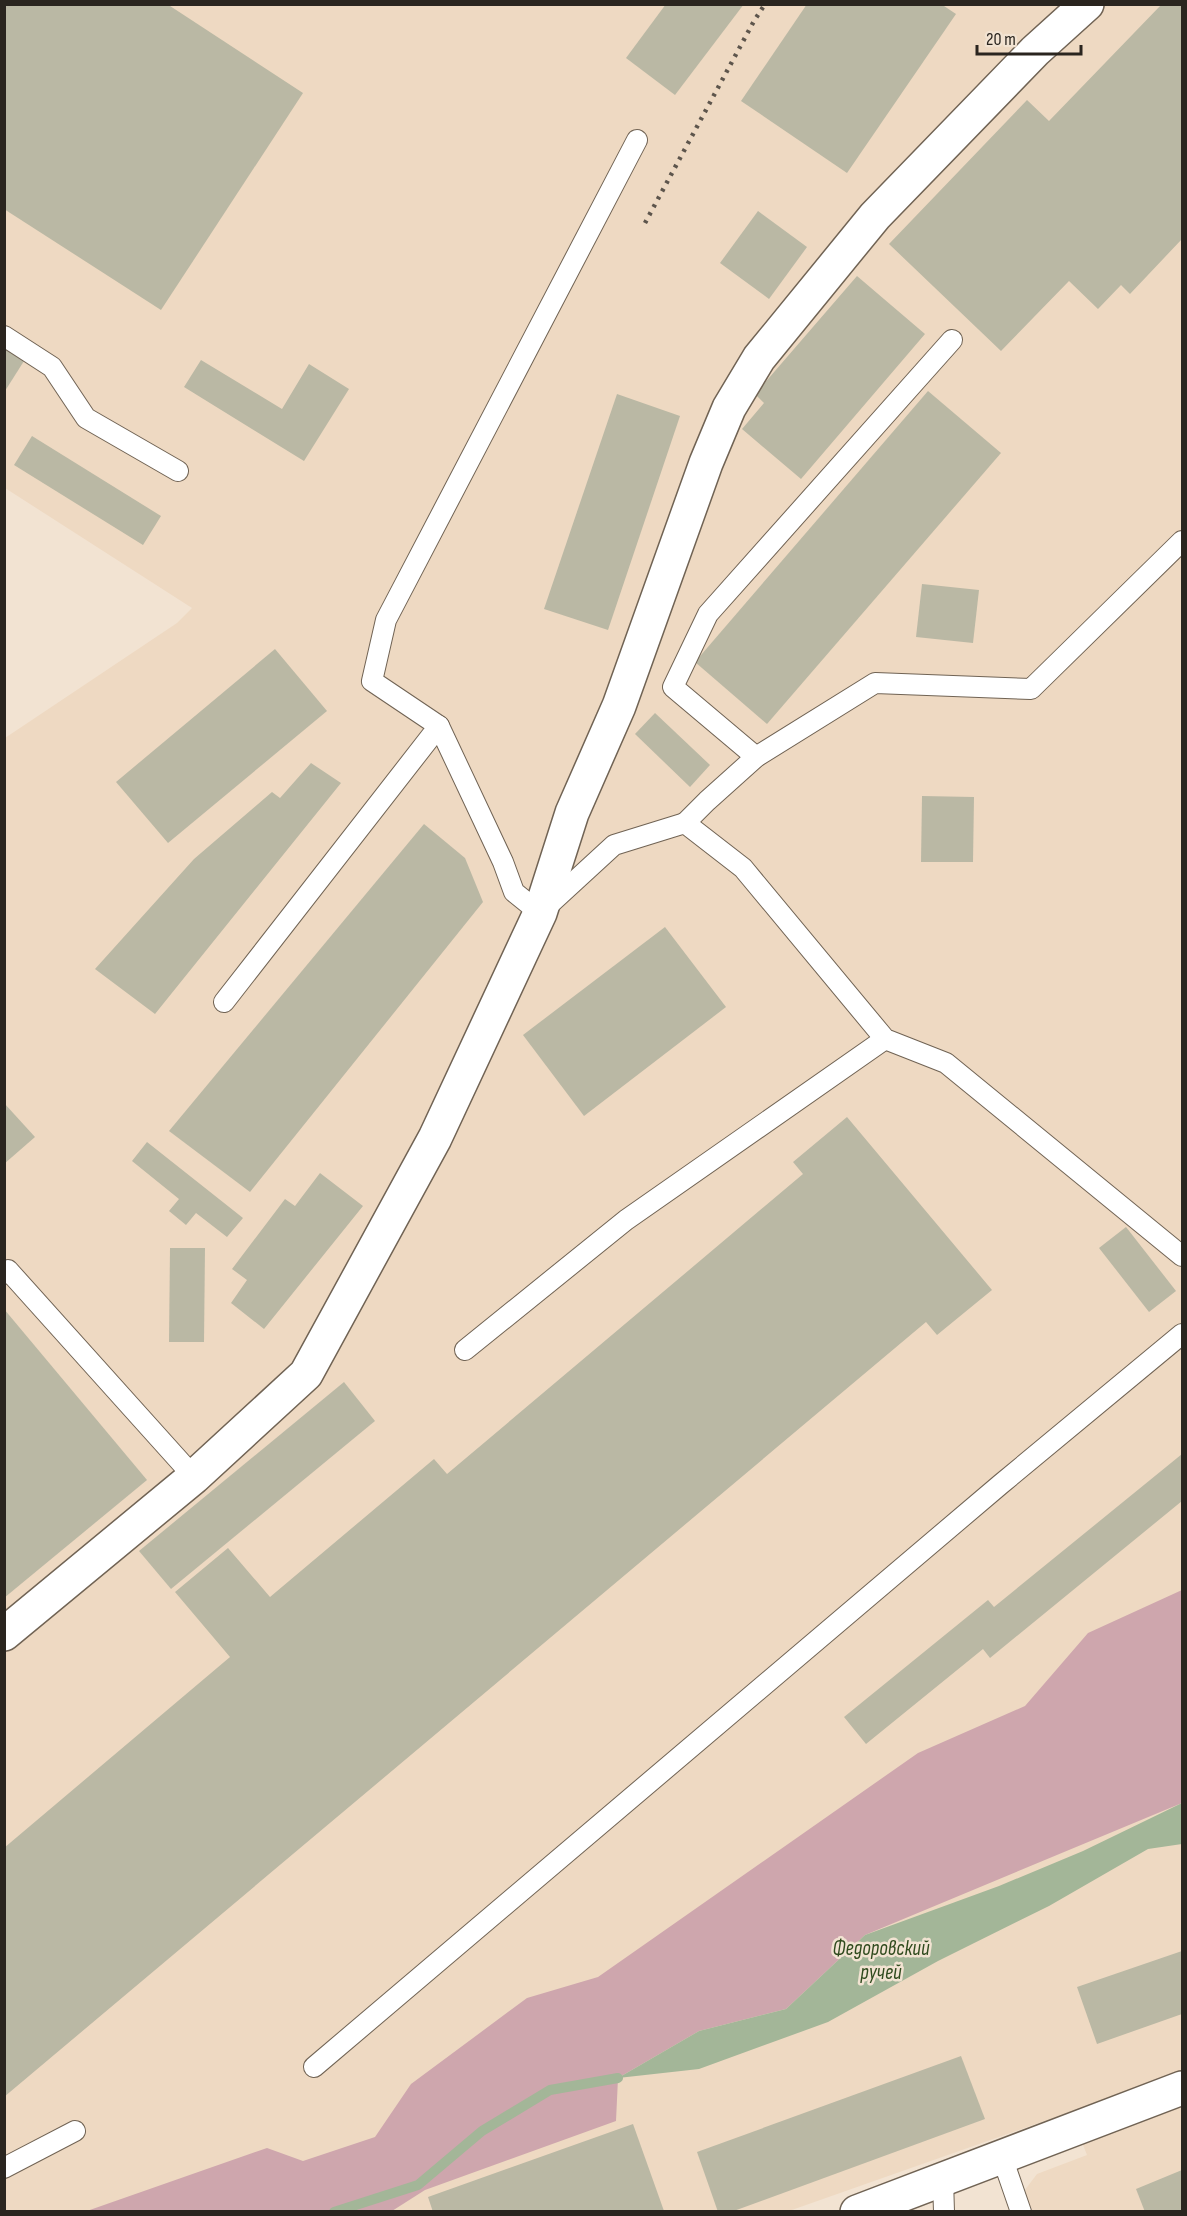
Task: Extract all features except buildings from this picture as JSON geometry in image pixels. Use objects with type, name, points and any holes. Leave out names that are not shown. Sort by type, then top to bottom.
[{"type":"street","points":[[4,1634],[194,1477],[306,1374],[435,1137],[540,913],[572,813],[619,706],[706,463],[735,398],[759,358],[875,216],[1035,51],[1087,4]]},
{"type":"street","points":[[856,2211],[1182,2088]]},
{"type":"lane","points":[[637,140],[386,620],[372,681],[439,726],[503,862],[514,892],[540,913],[614,845],[685,823],[756,757],[875,683],[1031,689],[1182,541]]},
{"type":"lane","points":[[4,336],[52,367],[86,418],[177,471]]},
{"type":"lane","points":[[756,757],[673,687],[708,614],[952,340]]},
{"type":"lane","points":[[224,1002],[439,726]]},
{"type":"lane","points":[[685,823],[743,868],[885,1039],[946,1063],[1182,1256]]},
{"type":"lane","points":[[465,1350],[626,1220],[885,1039]]},
{"type":"lane","points":[[4,1274],[8,1270],[194,1477]]},
{"type":"lane","points":[[314,2067],[992,1492],[1182,1334]]},
{"type":"lane","points":[[4,2168],[75,2131]]},
{"type":"lane","points":[[1002,2157],[1021,2211]]},
{"type":"lane","points":[[943,2179],[944,2211]]},
{"type":"shaded area","points":[[5,5],[1182,5],[1182,2211],[1009,2211],[1037,2174],[1087,2155],[1070,2112],[789,2211],[5,2212],[5,738],[177,623],[192,608],[5,488]]},
{"type":"shaded area","points":[[1182,1590],[1182,1803],[865,1935],[786,2009],[699,2031],[618,2078],[616,2121],[425,2190],[392,2211],[84,2212],[267,2148],[303,2161],[375,2137],[411,2084],[527,1998],[598,1977],[918,1753],[1025,1706],[1088,1633]]},
{"type":"water","name":"Федоровский ручей","points":[[1182,1803],[1182,1844],[1148,1849],[1049,1906],[938,1961],[828,2022],[699,2069],[618,2078],[699,2031],[786,2009],[865,1935],[999,1886],[1083,1851]]},
{"type":"waterway","name":"Федоровский ручей","points":[[334,2212],[418,2185],[482,2131],[550,2090],[618,2078]]},
{"type":"railway","points":[[645,223],[765,4]]}]
